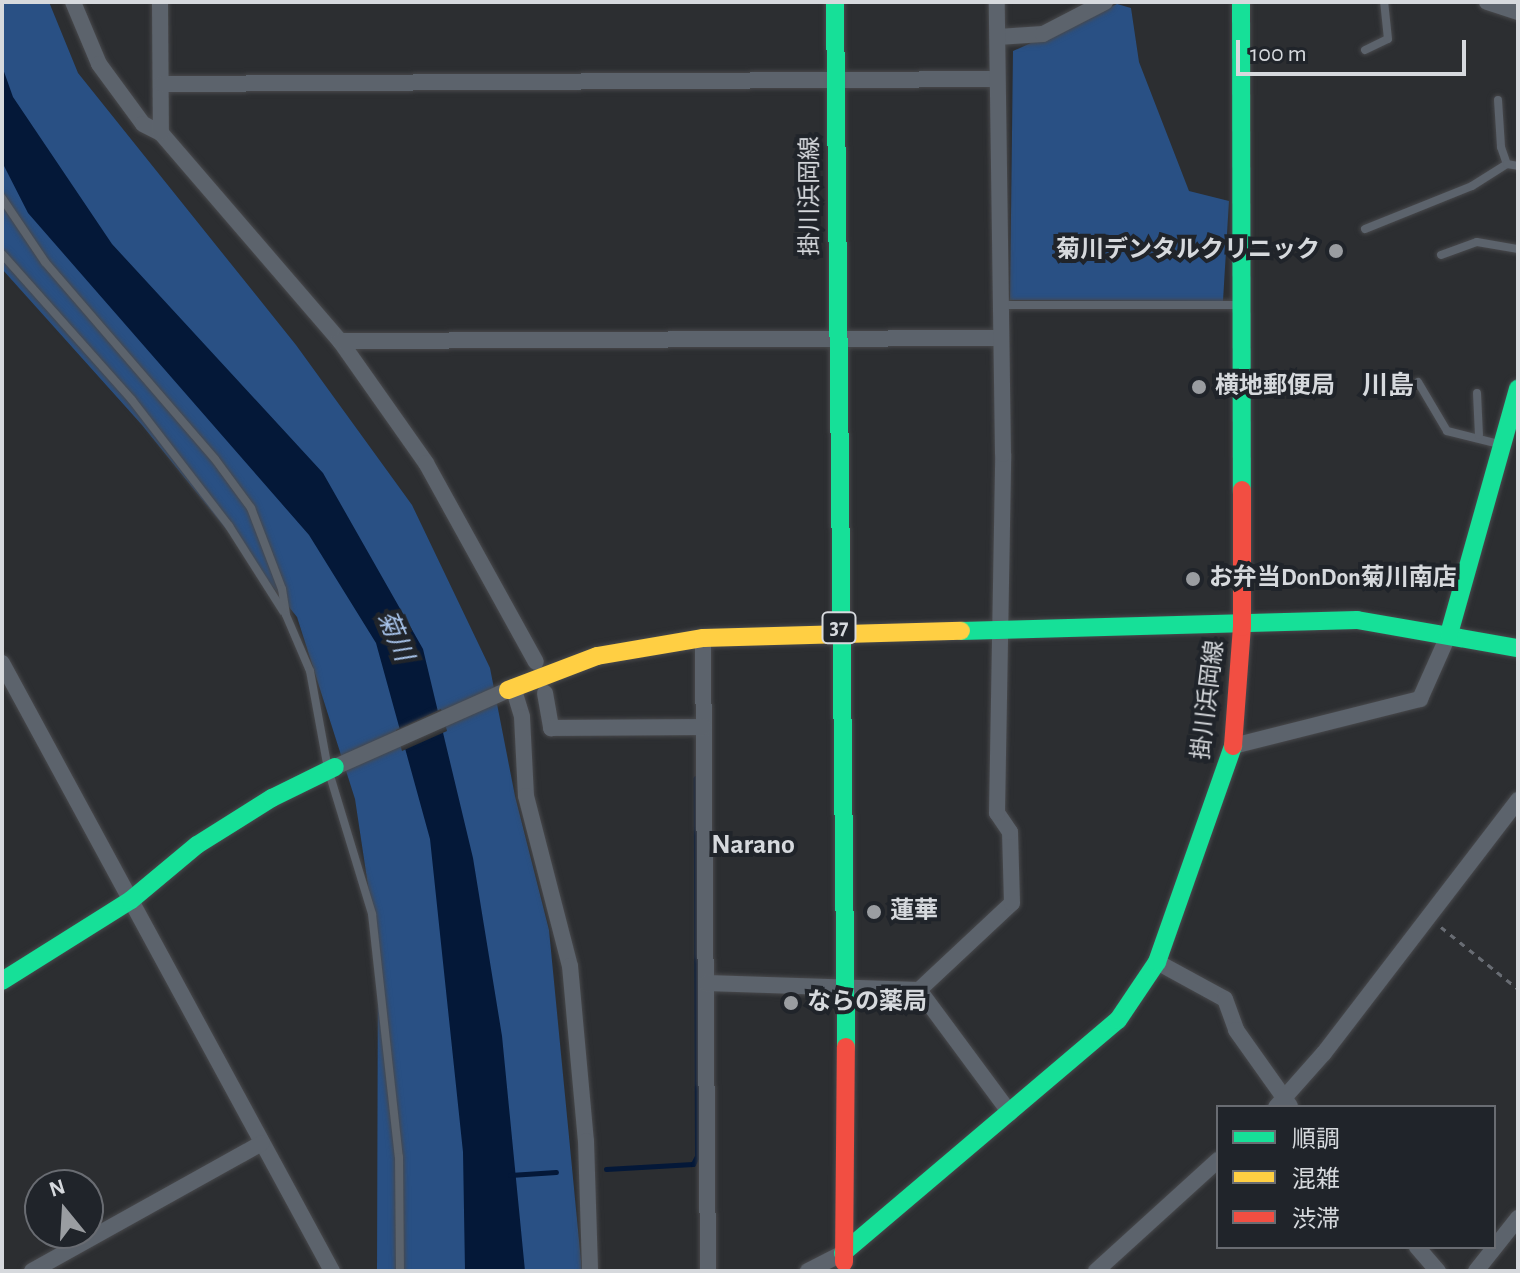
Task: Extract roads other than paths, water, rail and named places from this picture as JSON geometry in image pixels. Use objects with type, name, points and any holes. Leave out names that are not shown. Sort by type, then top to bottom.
[{"type":"main road","name":"掛川浜岡線","points":[[835,2],[839,634],[847,984],[844,1262]]},
{"type":"main road","name":"掛川浜岡線","points":[[844,1262],[1118,1020],[1157,962],[1233,746],[1242,627],[1241,2]]},
{"type":"main road","points":[[1449,634],[1509,431],[1518,388]]},
{"type":"main road","points":[[511,688],[597,656],[703,638],[1242,627],[1357,620],[1518,648]]},
{"type":"main road","points":[[2,981],[131,900],[197,845],[331,768]]},
{"type":"street","points":[[73,2],[99,64],[143,124],[161,133],[340,341],[426,463],[536,662]]},
{"type":"street","points":[[160,2],[161,133]]},
{"type":"street","points":[[707,983],[847,984],[919,990],[1012,903],[1010,832],[997,813],[1002,632],[997,2]]},
{"type":"street","points":[[998,37],[1043,34],[1105,2]]},
{"type":"street","points":[[1487,2],[1518,12]]},
{"type":"street","points":[[162,84],[996,79]]},
{"type":"street","points":[[340,341],[999,338]]},
{"type":"street","points":[[1233,746],[1420,699],[1449,634]]},
{"type":"street","points":[[703,638],[708,1271]]},
{"type":"street","points":[[3,670],[332,1271]]},
{"type":"street","points":[[331,768],[511,688],[522,717],[526,796],[570,966],[586,1141],[590,1271]]},
{"type":"street","points":[[545,693],[551,728],[704,727]]},
{"type":"street","points":[[1157,962],[1225,999],[1236,1030],[1284,1105],[1518,800]]},
{"type":"street","points":[[919,990],[1010,1113]]},
{"type":"street","points":[[32,1271],[262,1143]]},
{"type":"street","points":[[1096,1271],[1216,1162]]},
{"type":"street","points":[[1496,1246],[1518,1218]]},
{"type":"street","points":[[1419,1249],[1438,1271]]},
{"type":"street","points":[[1476,1271],[1493,1249]]},
{"type":"street","points":[[808,1271],[844,1262]]},
{"type":"lane","points":[[1365,50],[1388,39],[1384,2]]},
{"type":"lane","points":[[1498,100],[1501,147],[1507,164]]},
{"type":"lane","points":[[1365,229],[1472,186],[1507,164],[1518,166]]},
{"type":"lane","points":[[2,198],[45,262],[215,459],[251,508],[282,589],[286,615]]},
{"type":"lane","points":[[1441,255],[1477,242],[1518,249]]},
{"type":"lane","points":[[2,254],[141,413],[229,526],[286,615],[310,671],[331,768],[372,914],[399,1157],[400,1271]]},
{"type":"lane","points":[[999,305],[1241,305]]},
{"type":"lane","points":[[1418,382],[1447,431],[1479,435],[1509,431]]},
{"type":"lane","points":[[1477,393],[1479,435]]},
{"type":"water","name":"菊川","points":[[2,66],[13,97],[112,244],[323,473],[423,649],[473,858],[502,1036],[525,1271],[465,1271],[463,1152],[430,839],[376,643],[309,535],[28,213],[2,162]]},
{"type":"waterway","points":[[606,1169],[693,1164],[697,1156],[696,778]]},
{"type":"waterway","points":[[510,1175],[556,1172]]},
{"type":"place","name":"菊川デンタルクリニック","points":[[1336,251]]},
{"type":"place","name":"横地郵便局","points":[[1199,387]]},
{"type":"place","name":"お弁当DonDon菊川南店","points":[[1193,579]]},
{"type":"place","name":"蓮華","points":[[874,912]]},
{"type":"place","name":"ならの薬局","points":[[791,1003]]},
{"type":"district","name":"川島","points":[[1388,387]]},
{"type":"district","name":"Narano","points":[[753,845]]}]
